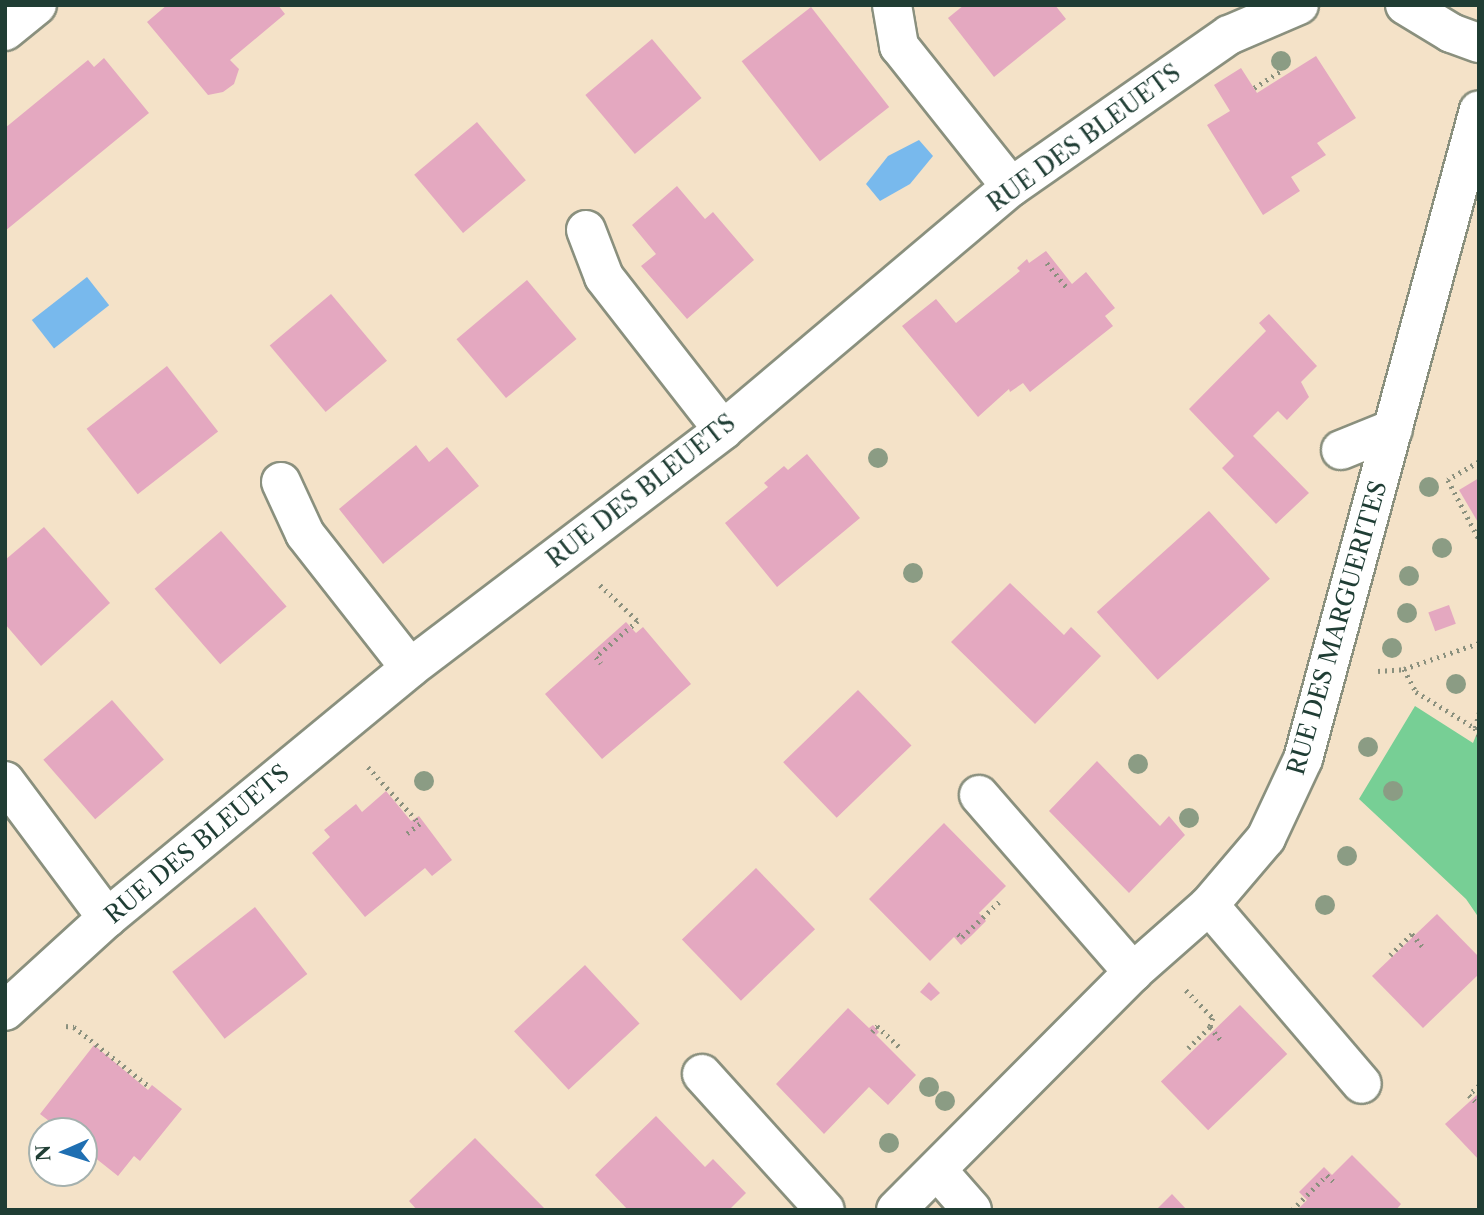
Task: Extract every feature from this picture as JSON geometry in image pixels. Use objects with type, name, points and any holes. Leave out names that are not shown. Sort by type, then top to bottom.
[{"type":"street","points":[[5,31],[37,5]]},
{"type":"street","points":[[892,5],[899,46],[1011,187]]},
{"type":"street","name":"RUE DES BLEUETS","points":[[5,1011],[107,918],[410,668],[723,430],[1011,187],[1228,34],[1299,5]]},
{"type":"street","points":[[1405,5],[1451,33],[1479,43]]},
{"type":"street","name":"RUE DES MARGUERITES","points":[[896,1210],[1133,972],[1209,905],[1266,838],[1303,759],[1479,110]]},
{"type":"street","points":[[586,230],[604,277],[723,430]]},
{"type":"street","points":[[1341,450],[1393,429]]},
{"type":"street","points":[[281,482],[305,534],[410,668]]},
{"type":"street","points":[[5,781],[107,918]]},
{"type":"street","points":[[979,795],[1133,972]]},
{"type":"street","points":[[1209,905],[1362,1084]]},
{"type":"street","points":[[702,1074],[825,1210]]},
{"type":"street","points":[[937,1170],[972,1210]]},
{"type":"path","points":[[1254,88],[1281,71]]},
{"type":"path","points":[[1047,263],[1067,288]]},
{"type":"path","points":[[1479,462],[1448,480],[1479,539]]},
{"type":"path","points":[[595,580],[638,621],[596,657],[601,663]]},
{"type":"path","points":[[1329,669],[1363,672],[1404,669],[1479,643]]},
{"type":"path","points":[[1404,669],[1416,692],[1475,728],[1479,736]]},
{"type":"path","points":[[1475,728],[1479,713]]},
{"type":"path","points":[[367,767],[420,824],[407,834]]},
{"type":"path","points":[[958,933],[962,937],[1000,901]]},
{"type":"path","points":[[1390,955],[1412,934],[1422,946]]},
{"type":"path","points":[[1185,989],[1213,1018],[1210,1027],[1188,1048]]},
{"type":"path","points":[[74,1027],[150,1087]]},
{"type":"path","points":[[872,1032],[877,1027],[902,1049]]},
{"type":"path","points":[[1210,1027],[1220,1039]]},
{"type":"path","points":[[1479,1086],[1469,1095],[1479,1105]]},
{"type":"path","points":[[1292,1210],[1327,1175],[1337,1185]]},
{"type":"green space","points":[[1415,706],[1473,743],[1479,728],[1479,918],[1466,899],[1359,799]]},
{"type":"water","points":[[919,140],[933,156],[910,184],[880,201],[866,184],[888,156]]},
{"type":"water","points":[[87,277],[109,305],[54,348],[32,320]]},
{"type":"building","points":[[167,5],[278,5],[285,14],[230,60],[239,69],[234,84],[223,92],[208,95],[147,22]]},
{"type":"building","points":[[964,5],[1055,5],[1066,19],[994,77],[948,18]]},
{"type":"building","points":[[811,7],[889,107],[820,161],[742,61]]},
{"type":"building","points":[[652,39],[701,98],[635,154],[585,95]]},
{"type":"building","points":[[1316,56],[1356,118],[1317,143],[1326,155],[1291,177],[1300,191],[1263,215],[1207,125],[1230,111],[1214,85],[1241,68],[1257,93]]},
{"type":"building","points":[[104,58],[149,113],[5,231],[5,128],[88,60],[94,67]]},
{"type":"building","points":[[477,122],[526,180],[463,233],[414,175]]},
{"type":"building","points":[[677,186],[705,219],[713,212],[754,260],[687,319],[641,266],[656,254],[632,225]]},
{"type":"building","points":[[1046,251],[1072,284],[1086,272],[1115,308],[1105,316],[1113,326],[1030,392],[1023,383],[1010,392],[1009,389],[978,417],[902,326],[936,299],[956,323],[1020,271],[1017,268],[1027,259],[1029,263]]},
{"type":"building","points":[[527,280],[576,339],[506,398],[457,339]]},
{"type":"building","points":[[331,294],[387,361],[326,412],[270,345]]},
{"type":"building","points":[[1269,314],[1317,366],[1301,382],[1309,397],[1287,420],[1278,411],[1253,436],[1309,493],[1276,524],[1222,468],[1234,456],[1189,409],[1266,331],[1259,323]]},
{"type":"building","points":[[167,366],[218,431],[138,494],[87,429]]},
{"type":"building","points":[[416,445],[429,462],[447,447],[479,486],[383,564],[339,509]]},
{"type":"building","points":[[807,454],[860,518],[777,587],[725,523],[768,487],[764,483],[784,466],[788,470]]},
{"type":"building","points":[[1479,478],[1479,524],[1459,490]]},
{"type":"building","points":[[1209,511],[1270,579],[1158,680],[1097,612]]},
{"type":"building","points":[[44,527],[110,603],[41,666],[5,624],[5,560]]},
{"type":"building","points":[[221,531],[287,606],[220,664],[155,589]]},
{"type":"building","points":[[1010,583],[1064,635],[1071,627],[1101,656],[1035,724],[951,642]]},
{"type":"building","points":[[1449,605],[1456,624],[1435,631],[1428,613]]},
{"type":"building","points":[[626,622],[636,633],[643,627],[691,684],[602,759],[545,694]]},
{"type":"building","points":[[858,690],[911,745],[837,818],[783,762]]},
{"type":"building","points":[[112,700],[164,760],[95,819],[43,760]]},
{"type":"building","points":[[1097,761],[1160,826],[1169,816],[1185,835],[1129,893],[1049,811]]},
{"type":"building","points":[[386,791],[411,821],[419,816],[452,860],[432,876],[425,868],[365,917],[312,853],[330,837],[324,830],[356,804],[362,812]]},
{"type":"building","points":[[944,823],[1006,886],[979,913],[986,921],[971,936],[961,945],[954,937],[930,961],[869,899]]},
{"type":"building","points":[[756,868],[815,929],[741,1001],[682,940]]},
{"type":"building","points":[[255,907],[307,974],[225,1039],[172,972]]},
{"type":"building","points":[[1437,914],[1479,957],[1479,974],[1423,1028],[1372,976]]},
{"type":"building","points":[[585,965],[640,1024],[569,1090],[514,1031]]},
{"type":"building","points":[[929,982],[940,993],[931,1001],[920,992]]},
{"type":"building","points":[[1240,1005],[1287,1054],[1208,1130],[1161,1081]]},
{"type":"building","points":[[848,1008],[869,1028],[873,1025],[879,1032],[876,1035],[916,1075],[888,1105],[869,1087],[824,1134],[776,1084]]},
{"type":"building","points":[[94,1045],[148,1090],[152,1085],[182,1109],[140,1161],[134,1156],[118,1176],[98,1160],[98,1117],[44,1117],[40,1114]]},
{"type":"building","points":[[1479,1093],[1479,1160],[1445,1124]]},
{"type":"building","points":[[656,1116],[705,1167],[713,1159],[746,1193],[729,1210],[628,1210],[595,1175]]},
{"type":"building","points":[[475,1138],[546,1210],[417,1210],[409,1201]]},
{"type":"building","points":[[1352,1155],[1401,1204],[1396,1210],[1297,1210],[1307,1200],[1299,1192],[1324,1167],[1332,1175]]},
{"type":"building","points":[[1172,1194],[1187,1210],[1156,1210]]}]
